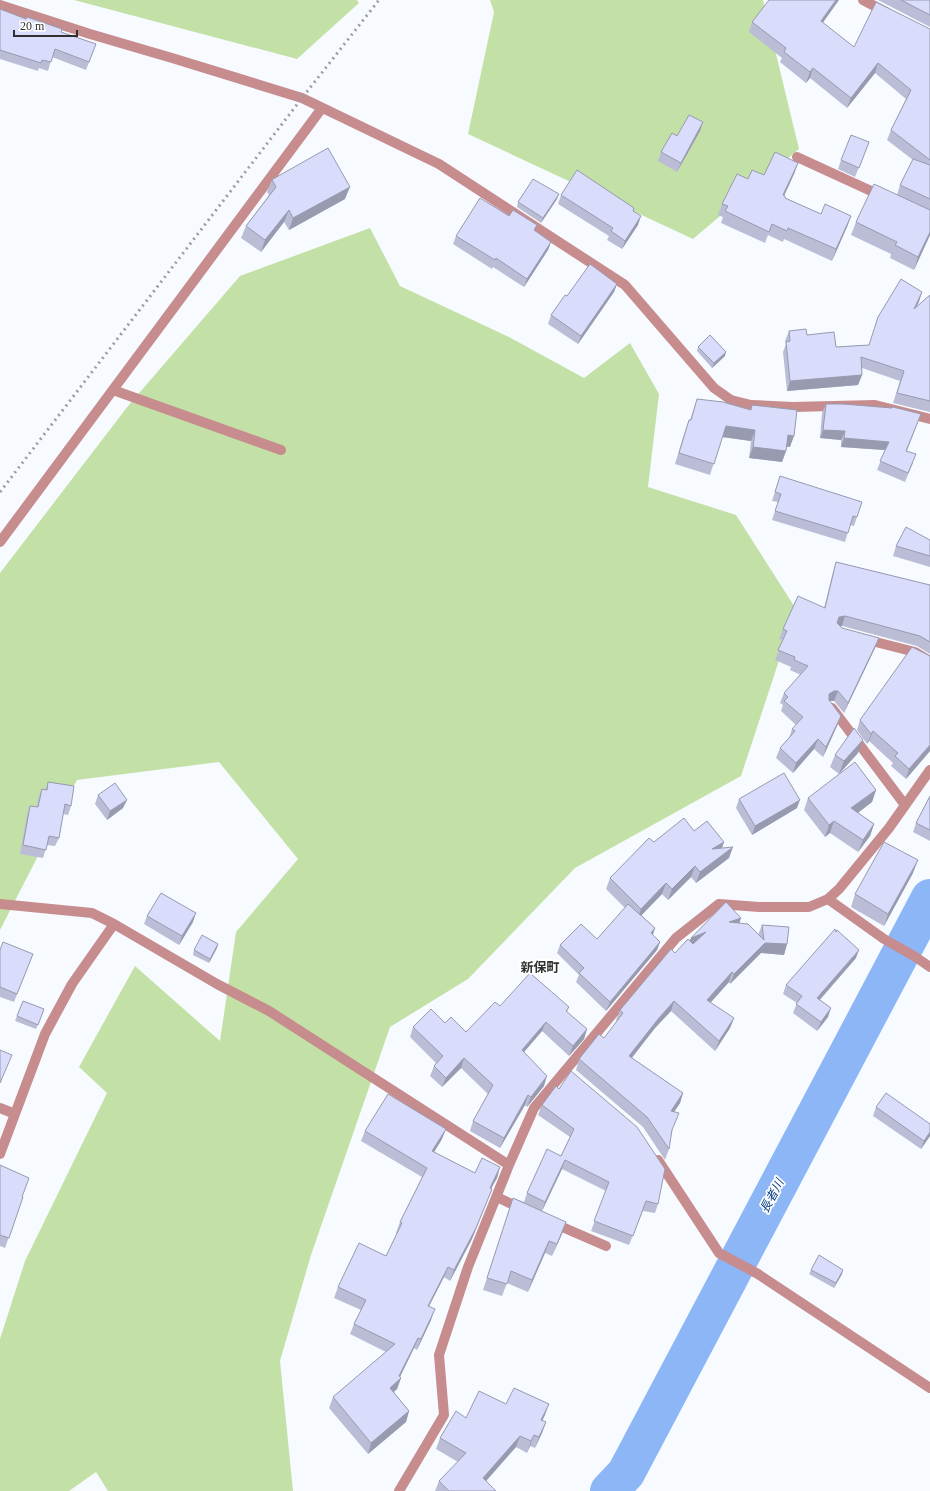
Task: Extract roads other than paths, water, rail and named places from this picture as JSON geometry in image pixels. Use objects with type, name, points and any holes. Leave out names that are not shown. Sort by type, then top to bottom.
[{"type":"street","points":[[863,0],[897,17]]},
{"type":"street","points":[[0,5],[90,34],[302,98],[439,164],[625,285],[714,388],[731,400],[751,405],[793,407],[875,406],[930,419]]},
{"type":"street","points":[[0,542],[322,108]]},
{"type":"street","points":[[797,157],[895,202]]},
{"type":"street","points":[[112,390],[281,450]]},
{"type":"street","points":[[855,636],[915,652],[930,661]]},
{"type":"street","points":[[831,707],[905,805]]},
{"type":"street","points":[[399,1491],[444,1415],[439,1355],[468,1267],[509,1165],[534,1108],[570,1073],[676,938],[719,904],[759,907],[809,907],[828,900],[839,889],[889,828],[930,770]]},
{"type":"street","points":[[828,900],[884,939],[930,967]]},
{"type":"street","points":[[0,904],[92,914],[114,924],[217,984],[269,1011],[509,1165]]},
{"type":"street","points":[[0,1154],[44,1034],[72,984],[114,924]]},
{"type":"street","points":[[0,1108],[15,1114]]},
{"type":"street","points":[[652,1151],[719,1253],[758,1274],[930,1388]]},
{"type":"street","points":[[497,1197],[606,1246]]},
{"type":"waterway","name":"長者川","points":[[609,1491],[626,1473],[930,898]]},
{"type":"railway","points":[[0,492],[379,0]]},
{"type":"district","name":"新保町","points":[[540,967]]}]
